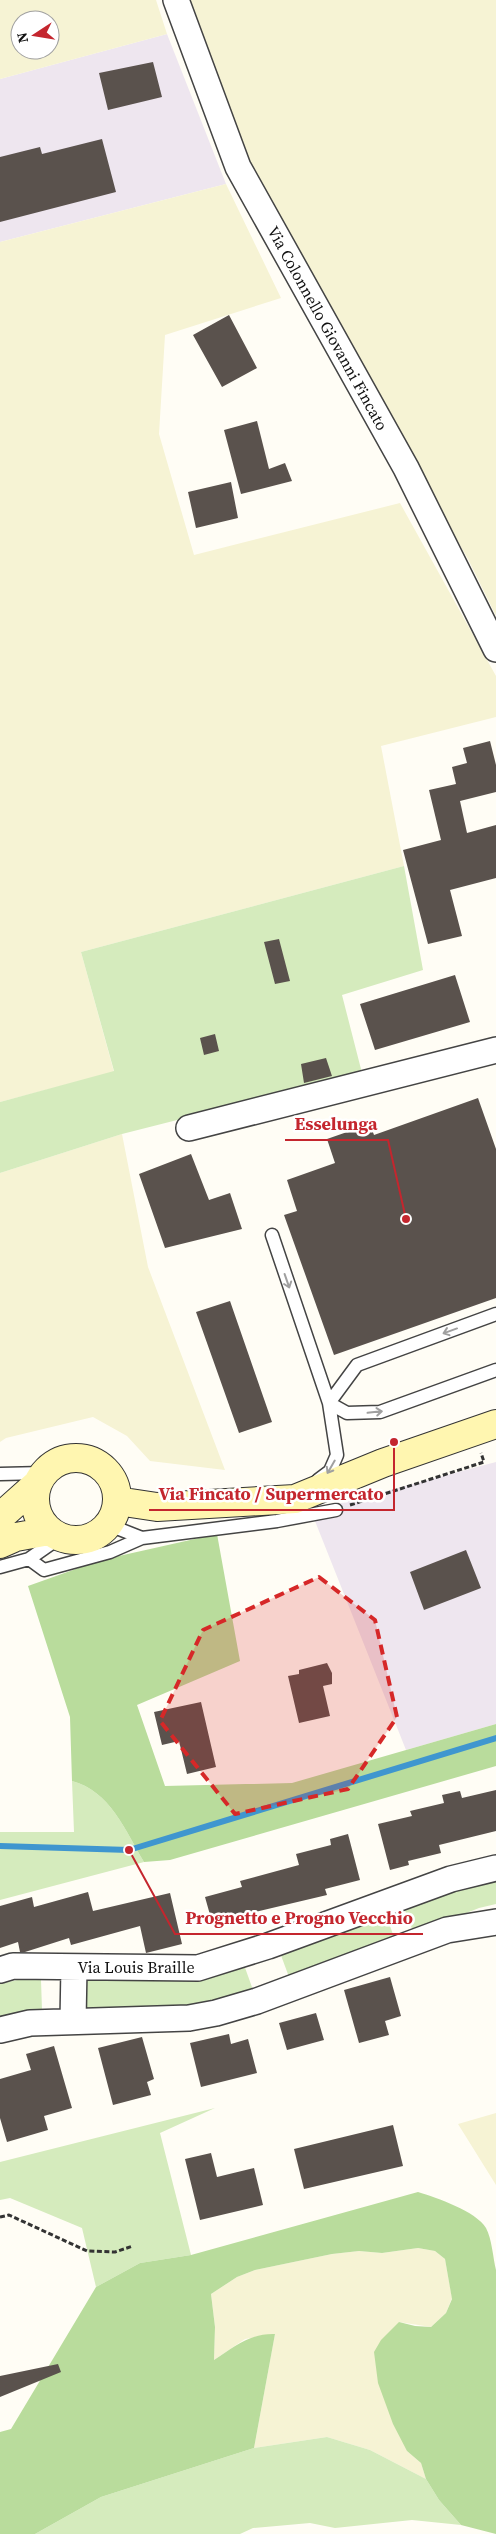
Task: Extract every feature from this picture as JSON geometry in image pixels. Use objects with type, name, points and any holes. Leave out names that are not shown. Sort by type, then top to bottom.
[{"type":"main road","points":[[113,1513],[157,1507],[295,1499],[384,1463],[496,1424]]},
{"type":"main road","points":[[0,1517],[52,1465],[68,1458],[84,1458],[92,1461],[111,1477],[116,1488],[113,1513],[101,1532],[86,1540],[76,1541],[54,1534],[16,1537],[0,1544]]},
{"type":"main road","points":[[40,1479],[35,1493],[36,1510],[54,1534]]},
{"type":"street","name":"Via Colonnello Giovanni Fincato","points":[[176,0],[238,167],[406,468],[496,649]]},
{"type":"street","points":[[189,1128],[496,1050]]},
{"type":"street","name":"Via Louis Braille","points":[[0,1970],[13,1966],[198,1968],[268,1946],[451,1879],[496,1868]]},
{"type":"street","points":[[0,2030],[30,2023],[189,2018],[216,2013],[256,2001],[447,1930],[496,1922]]},
{"type":"street","points":[[72,2021],[74,1967]]},
{"type":"lane","points":[[272,1235],[329,1403],[337,1455],[330,1471],[295,1499]]},
{"type":"lane","points":[[329,1403],[357,1365],[496,1314]]},
{"type":"lane","points":[[329,1403],[347,1413],[380,1412],[496,1370]]},
{"type":"lane","points":[[0,1474],[24,1472],[40,1479]]},
{"type":"lane","points":[[29,1558],[44,1570],[110,1552],[142,1538],[277,1521],[336,1510]]},
{"type":"lane","points":[[113,1513],[142,1538]]},
{"type":"lane","points":[[0,1567],[29,1558],[54,1534]]},
{"type":"path","points":[[0,2216],[9,2215],[87,2251],[115,2252],[133,2246]]},
{"type":"highlighted area","points":[[319,1577],[375,1620],[397,1717],[348,1789],[235,1814],[160,1721],[203,1630]]},
{"type":"shaded area","points":[[0,0],[156,0],[167,34],[0,79]]},
{"type":"shaded area","points":[[188,0],[496,0],[496,616],[468,559],[308,284],[239,137]]},
{"type":"shaded area","points":[[167,34],[226,184],[0,242],[0,79]]},
{"type":"shaded area","points":[[226,184],[281,298],[165,335],[159,434],[194,555],[400,503],[496,676],[496,717],[381,746],[404,866],[81,952],[114,1072],[0,1102],[0,242]]},
{"type":"shaded area","points":[[122,1134],[148,1267],[225,1470],[150,1461],[127,1436],[93,1417],[6,1438],[0,1442],[0,1173]]},
{"type":"shaded area","points":[[496,1462],[496,1724],[406,1750],[311,1511]]},
{"type":"shaded area","points":[[496,2113],[496,2185],[458,2124]]},
{"type":"shaded area","points":[[418,2248],[435,2251],[445,2259],[452,2298],[446,2313],[431,2327],[399,2322],[407,2451],[421,2463],[426,2479],[370,2450],[327,2437],[254,2448],[275,2334],[245,2339],[214,2360],[215,2327],[211,2294],[237,2277],[255,2270],[332,2254],[359,2251],[382,2253]]},
{"type":"green space","points":[[404,866],[423,970],[342,995],[362,1073],[122,1134],[0,1173],[0,1102],[114,1071],[81,952]]},
{"type":"green space","points":[[217,1534],[240,1661],[137,1705],[165,1786],[292,1783],[496,1724],[496,1766],[170,1860],[144,1862],[115,1813],[97,1793],[72,1781],[70,1717],[28,1586],[101,1560]]},
{"type":"green space","points":[[72,1781],[97,1793],[115,1813],[144,1862],[0,1900],[0,1832],[74,1832]]},
{"type":"green space","points":[[496,1875],[496,1904],[479,1908],[414,1934],[403,1905]]},
{"type":"green space","points":[[385,1912],[395,1940],[289,1977],[279,1950]]},
{"type":"green space","points":[[243,1962],[253,1990],[187,2008],[78,2009],[81,1979]]},
{"type":"green space","points":[[17,1980],[41,1980],[42,2010],[24,2011],[0,2018],[0,1984]]},
{"type":"green space","points":[[215,2108],[160,2133],[191,2255],[140,2263],[96,2287],[82,2228],[10,2198],[0,2200],[0,2162]]},
{"type":"green space","points":[[418,2192],[455,2206],[474,2216],[486,2228],[491,2243],[496,2270],[496,2534],[461,2525],[439,2500],[426,2479],[421,2463],[407,2451],[393,2424],[378,2383],[374,2352],[381,2340],[399,2322],[431,2327],[446,2313],[452,2299],[445,2259],[435,2251],[418,2248],[382,2253],[359,2251],[332,2254],[255,2270],[237,2277],[211,2294],[215,2327],[214,2360],[250,2338],[275,2334],[254,2448],[101,2497],[35,2534],[0,2534],[0,2432],[11,2429],[96,2287],[140,2263],[191,2255]]},
{"type":"green space","points":[[327,2437],[370,2450],[426,2479],[439,2500],[461,2525],[412,2520],[335,2528],[310,2523],[253,2528],[240,2534],[35,2534],[101,2497],[254,2448]]},
{"type":"building","points":[[153,62],[162,97],[108,110],[99,73]]},
{"type":"building","points":[[102,139],[116,192],[0,222],[0,157],[40,147],[42,154]]},
{"type":"building","points":[[229,315],[257,368],[222,387],[193,335]]},
{"type":"building","points":[[257,421],[269,469],[285,463],[292,481],[241,494],[224,430]]},
{"type":"building","points":[[231,482],[238,518],[196,528],[188,492]]},
{"type":"building","points":[[490,741],[496,765],[496,792],[460,801],[467,833],[496,825],[496,878],[450,890],[462,936],[428,944],[403,850],[441,840],[429,790],[456,784],[452,767],[467,763],[463,748]]},
{"type":"building","points":[[279,939],[290,981],[275,984],[264,942]]},
{"type":"building","points":[[455,975],[470,1022],[375,1050],[360,1004]]},
{"type":"building","points":[[215,1034],[219,1051],[204,1055],[200,1038]]},
{"type":"building","points":[[326,1058],[332,1076],[304,1083],[301,1064]]},
{"type":"building","points":[[478,1098],[496,1149],[496,1298],[334,1355],[284,1215],[297,1211],[287,1180],[335,1163],[327,1139],[370,1124],[374,1135]]},
{"type":"building","points":[[191,1154],[209,1200],[230,1193],[242,1229],[165,1248],[139,1174]]},
{"type":"building","points":[[230,1301],[272,1422],[239,1433],[196,1312]]},
{"type":"building","points":[[466,1550],[481,1588],[424,1610],[410,1572]]},
{"type":"building","points":[[327,1663],[332,1673],[332,1684],[323,1686],[330,1716],[299,1723],[288,1676],[299,1674],[299,1670]]},
{"type":"building","points":[[201,1702],[216,1767],[187,1774],[179,1741],[162,1745],[154,1712]]},
{"type":"building","points":[[496,1790],[496,1831],[439,1845],[441,1853],[408,1861],[409,1865],[390,1870],[378,1824],[412,1816],[410,1811],[444,1803],[442,1795],[460,1791],[462,1798]]},
{"type":"building","points":[[348,1834],[360,1880],[325,1889],[327,1895],[212,1922],[205,1897],[242,1887],[240,1881],[299,1865],[296,1854],[331,1845],[330,1839]]},
{"type":"building","points":[[88,1892],[93,1911],[170,1893],[182,1944],[146,1953],[140,1926],[71,1945],[69,1938],[25,1952],[20,1952],[18,1942],[0,1948],[0,1906],[32,1897],[34,1907]]},
{"type":"building","points":[[390,1977],[401,2016],[385,2021],[389,2035],[359,2043],[344,1990]]},
{"type":"building","points":[[316,2013],[324,2040],[287,2050],[279,2023]]},
{"type":"building","points":[[229,2034],[231,2044],[248,2039],[257,2073],[201,2087],[190,2043]]},
{"type":"building","points":[[142,2037],[154,2079],[147,2082],[151,2095],[113,2105],[98,2048]]},
{"type":"building","points":[[54,2046],[72,2108],[44,2116],[48,2130],[7,2142],[0,2118],[0,2079],[31,2070],[26,2054]]},
{"type":"building","points":[[393,2125],[403,2166],[304,2189],[294,2149]]},
{"type":"building","points":[[211,2153],[217,2177],[254,2168],[263,2205],[200,2220],[185,2159]]},
{"type":"building","points":[[58,2364],[61,2372],[0,2397],[0,2376]]},
{"type":"waterway","points":[[0,1846],[129,1850],[496,1738]]},
{"type":"place","name":"Esselunga","points":[[406,1219]]},
{"type":"place","name":"Via Fincato / Supermercato","points":[[394,1442]]},
{"type":"place","name":"Prognetto e Progno Vecchio","points":[[129,1850]]}]
